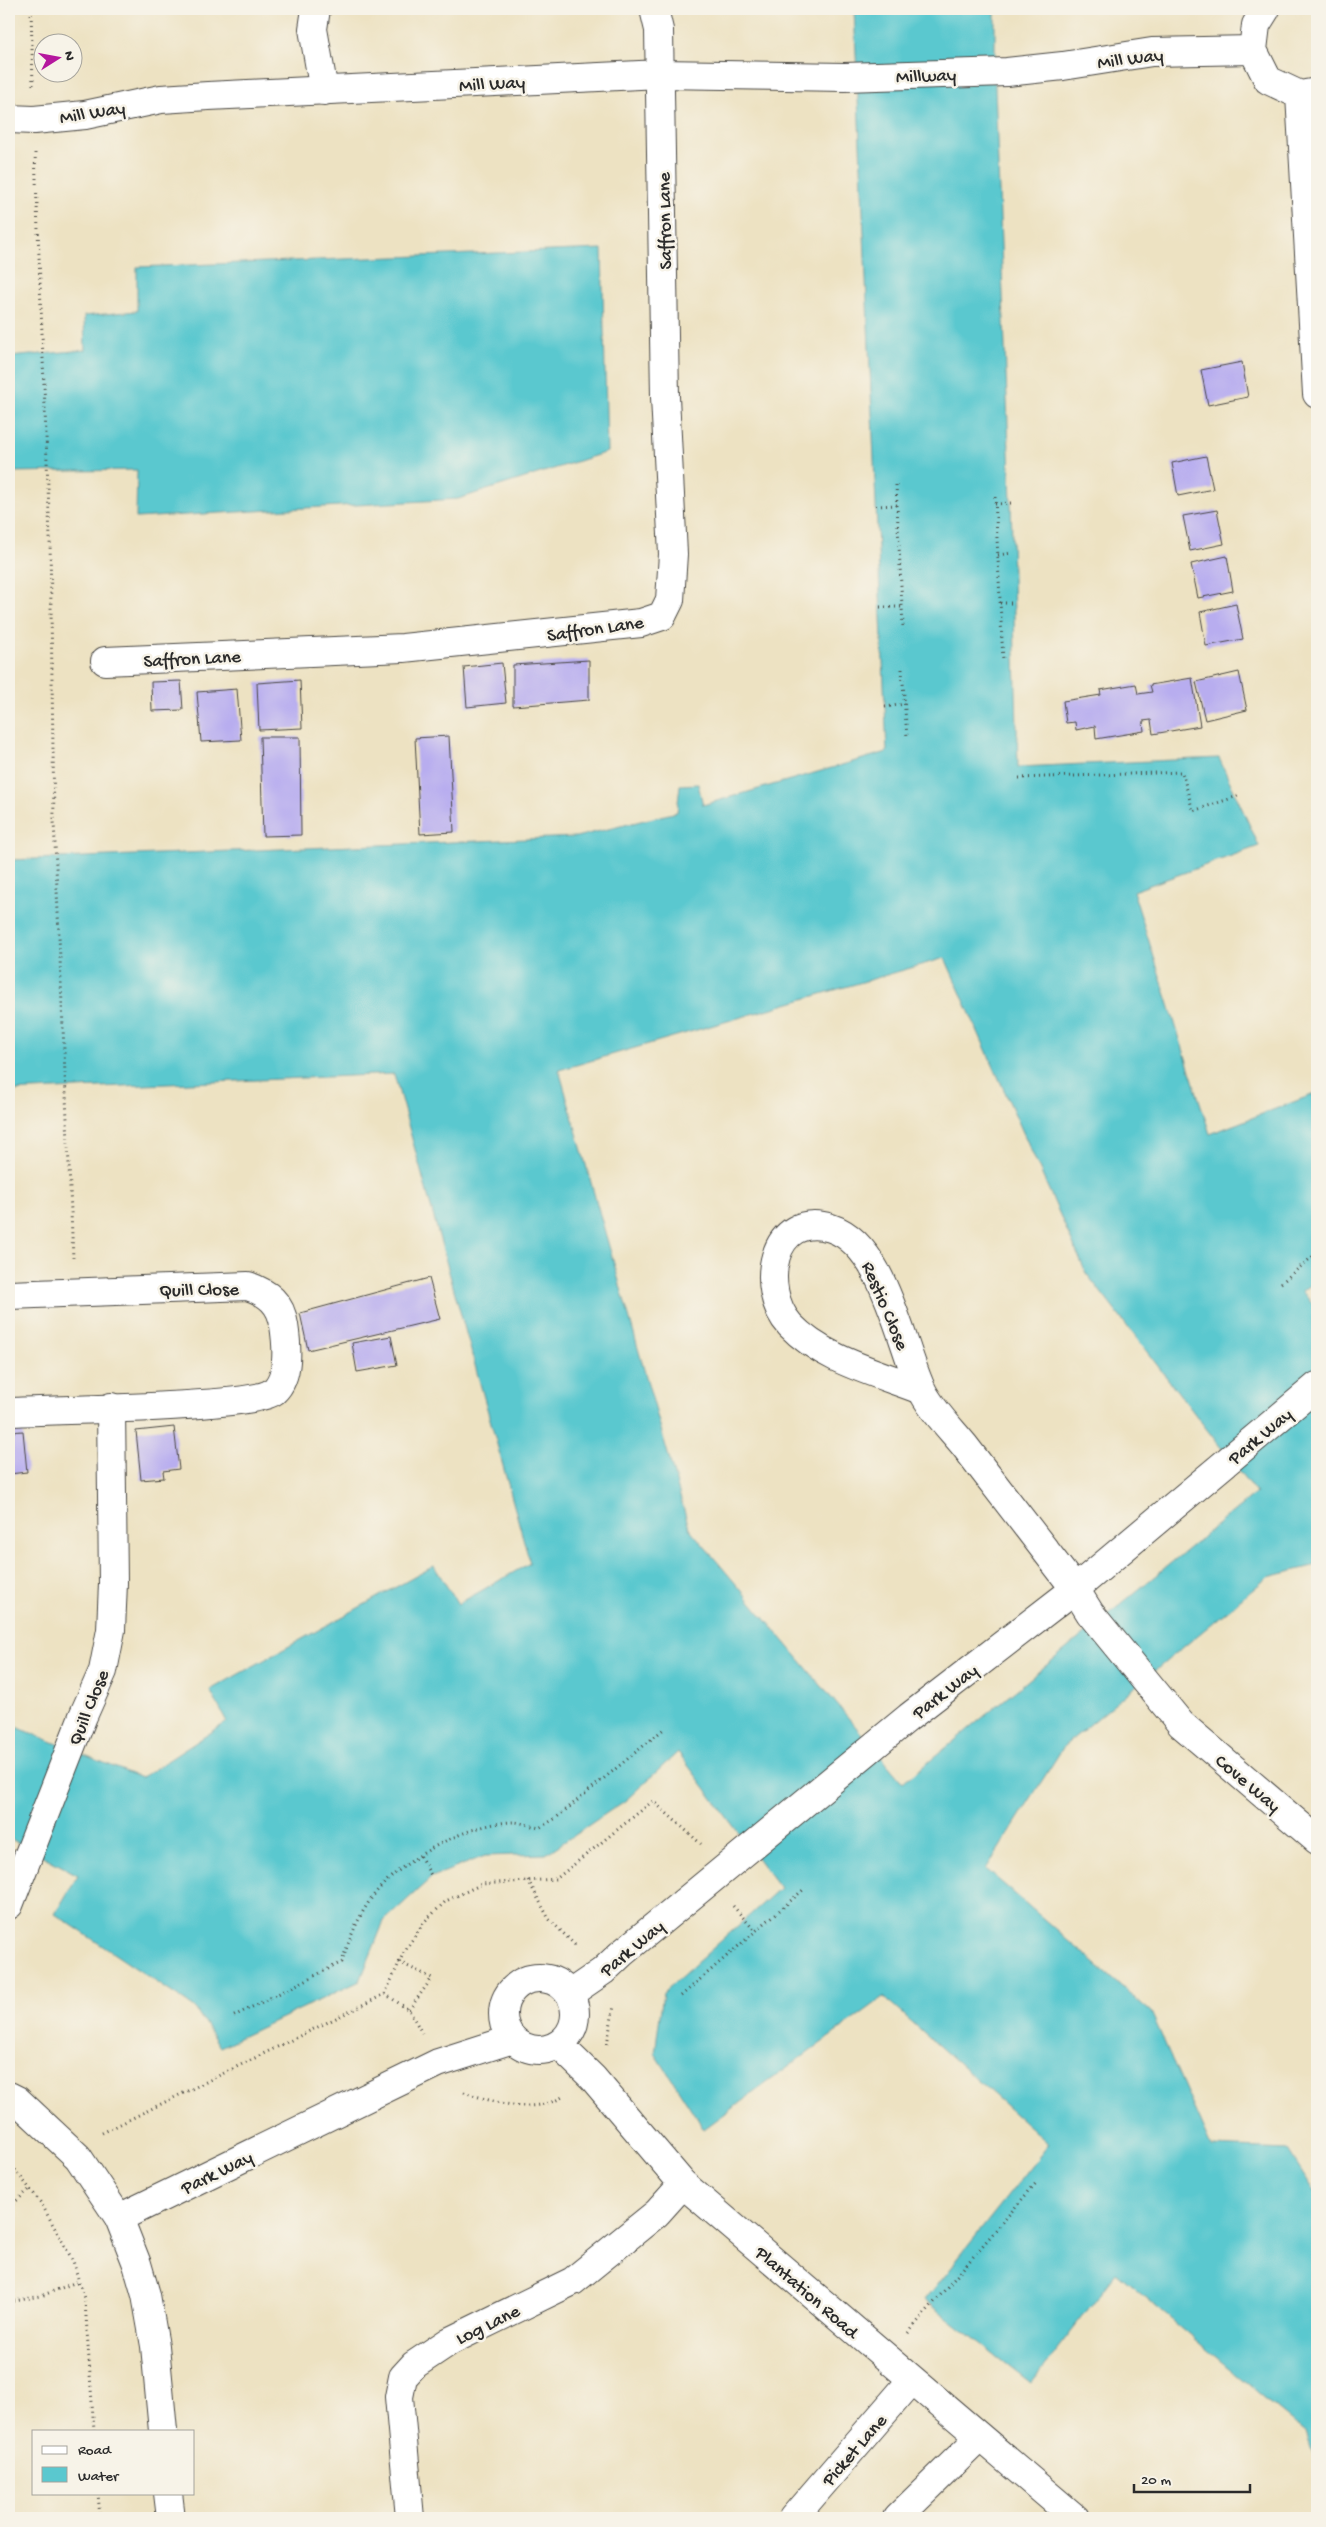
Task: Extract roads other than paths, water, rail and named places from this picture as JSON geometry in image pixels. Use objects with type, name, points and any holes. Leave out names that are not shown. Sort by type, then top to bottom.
[{"type":"street","points":[[316,9],[313,29],[324,91]]},
{"type":"street","points":[[654,9],[659,30],[660,74]]},
{"type":"street","points":[[1266,9],[1256,25],[1253,50],[1268,80],[1309,94],[1317,394]]},
{"type":"street","name":"Mill Way","points":[[1007,72],[1063,66],[1152,52],[1253,50]]},
{"type":"street","name":"Millway","points":[[844,77],[1007,72]]},
{"type":"street","name":"Mill Way","points":[[9,119],[34,120],[85,115],[161,99],[660,74],[844,77]]},
{"type":"street","name":"Saffron Lane","points":[[105,662],[403,648],[641,623],[662,616],[670,600],[673,554],[665,397],[660,74]]},
{"type":"street","name":"Restio Close","points":[[922,1390],[837,1357],[809,1341],[790,1324],[780,1310],[773,1285],[772,1271],[772,1264],[779,1247],[789,1234],[807,1226],[824,1226],[845,1232],[868,1256],[882,1284],[922,1390],[1075,1589],[1090,1613]]},
{"type":"street","name":"Quill Close","points":[[9,1295],[74,1291],[248,1286],[265,1292],[276,1302],[283,1316],[287,1341],[284,1373],[280,1384],[272,1392],[257,1397],[178,1406],[9,1412]]},
{"type":"street","name":"Park Way","points":[[571,1994],[603,1971],[621,1954],[909,1717],[1075,1589],[1317,1386]]},
{"type":"street","name":"Quill Close","points":[[9,1905],[83,1716],[104,1671],[111,1630],[113,1583],[111,1407]]},
{"type":"street","name":"Cove Way","points":[[1090,1613],[1180,1724],[1317,1840]]},
{"type":"street","points":[[539,1977],[551,1979],[571,1994],[575,2012],[572,2031],[559,2044],[547,2049],[535,2050],[523,2046],[513,2039],[503,2017],[504,2005],[509,1994],[517,1985],[539,1977]]},
{"type":"street","name":"Park Way","points":[[119,2218],[438,2063],[513,2039]]},
{"type":"street","name":"Plantation Road","points":[[559,2044],[593,2078],[683,2184],[1075,2518]]},
{"type":"street","points":[[9,2096],[17,2100],[78,2157],[119,2218],[137,2264],[146,2295],[155,2346],[163,2430]]},
{"type":"street","name":"Log Lane","points":[[410,2518],[399,2397],[403,2377],[414,2365],[450,2341],[573,2281],[657,2213],[683,2184]]},
{"type":"street","name":"Picket Lane","points":[[793,2518],[912,2380]]},
{"type":"street","points":[[897,2518],[979,2438]]},
{"type":"street","points":[[168,2494],[171,2518]]},
{"type":"water","points":[[854,9],[995,9],[995,87],[1011,503],[1018,767],[1219,758],[1259,846],[1133,891],[1210,1134],[1317,1093],[1317,1279],[1302,1291],[1317,1310],[1317,1565],[1268,1577],[1064,1746],[986,1869],[1151,2012],[1211,2147],[1288,2150],[1317,2195],[1317,2470],[1305,2432],[1116,2273],[1031,2383],[925,2300],[1049,2144],[884,1997],[704,2129],[655,2053],[663,1993],[780,1888],[678,1752],[626,1800],[546,1854],[485,1856],[432,1877],[384,1921],[360,1981],[220,2047],[195,2008],[55,1914],[78,1875],[9,1838],[9,1724],[141,1778],[227,1722],[210,1690],[434,1566],[458,1604],[530,1563],[394,1074],[9,1091],[9,844],[10,860],[576,837],[677,812],[680,785],[698,784],[703,805],[887,752]],"holes":[[[945,958],[1086,1273],[1256,1493],[903,1783],[689,1528],[559,1070]]]},
{"type":"water","points":[[602,249],[607,452],[458,499],[136,518],[137,470],[9,472],[9,357],[85,350],[84,316],[137,311],[137,267]]}]
